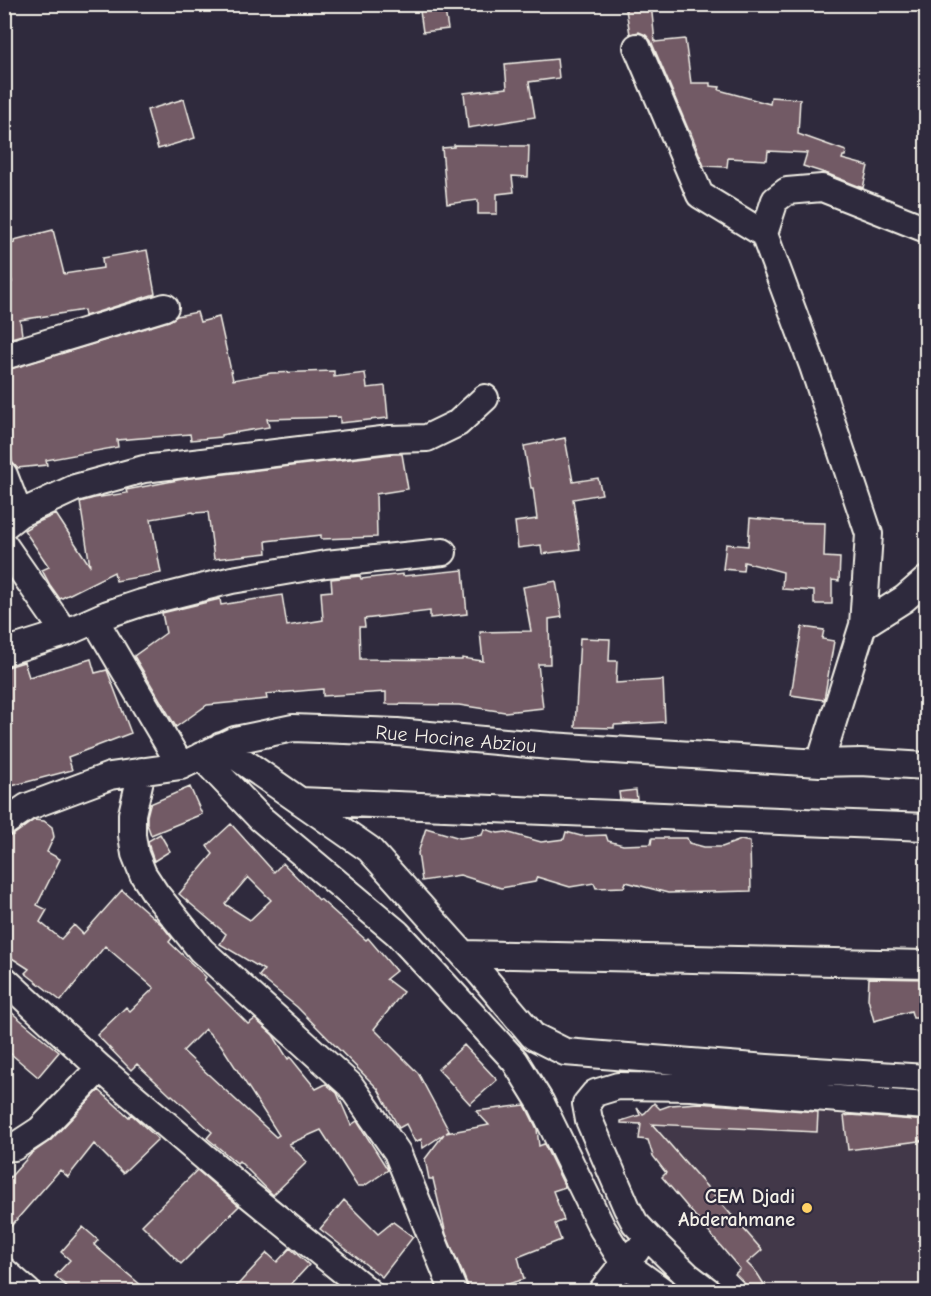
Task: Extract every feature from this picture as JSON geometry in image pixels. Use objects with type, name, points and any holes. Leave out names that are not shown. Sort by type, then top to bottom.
[{"type":"street","points":[[637,47],[700,195],[764,234],[813,366],[869,534],[863,626],[820,762]]},
{"type":"street","points":[[764,234],[775,200],[788,191],[822,188],[927,229]]},
{"type":"street","points":[[4,356],[165,307]]},
{"type":"street","points":[[4,475],[12,520],[75,489],[144,469],[390,439],[427,438],[458,423],[485,398]]},
{"type":"street","points":[[4,545],[65,633]]},
{"type":"street","points":[[4,652],[65,633],[141,603],[232,580],[326,564],[443,552]]},
{"type":"street","points":[[863,626],[904,599],[927,580]]},
{"type":"street","points":[[95,620],[201,756],[260,818],[397,933],[515,1061],[541,1103],[602,1228],[624,1263],[664,1292]]},
{"type":"street","name":"Rue Hocine Abziou","points":[[4,823],[27,807],[110,776],[142,771],[201,756],[235,740],[293,728],[397,732],[550,746],[927,766]]},
{"type":"street","points":[[201,756],[299,801],[369,849],[533,1036],[565,1052],[927,1078]]},
{"type":"street","points":[[142,771],[132,814],[132,835],[135,854],[143,874],[201,950],[350,1085],[397,1152],[454,1292]]},
{"type":"street","points":[[299,801],[927,827]]},
{"type":"street","points":[[463,954],[927,964]]},
{"type":"street","points":[[4,979],[100,1068],[248,1194],[369,1292]]},
{"type":"street","points":[[4,1148],[14,1147],[40,1130],[100,1068]]},
{"type":"street","points":[[709,1292],[688,1276],[635,1223],[589,1120],[586,1104],[595,1093],[618,1086],[691,1087],[927,1106]]},
{"type":"street","points":[[602,1292],[624,1263],[649,1238]]},
{"type":"street","points":[[4,1271],[28,1292]]},
{"type":"shaded area","name":"CEM Djadi Abderahmane","points":[[698,1096],[926,1110],[926,1291],[758,1291],[662,1177],[666,1173],[653,1156],[648,1140],[639,1139],[641,1123],[646,1111],[654,1103],[660,1109],[672,1105],[698,1104]]},
{"type":"building","points":[[419,4],[444,4],[448,29],[423,32]]},
{"type":"building","points":[[625,4],[651,4],[655,42],[685,39],[691,83],[710,83],[710,86],[720,87],[719,90],[770,104],[771,97],[800,99],[798,134],[846,151],[842,159],[868,166],[863,188],[803,166],[807,153],[768,151],[767,160],[728,158],[727,167],[704,166],[651,41],[639,32],[630,34]]},
{"type":"building","points":[[557,59],[559,78],[529,82],[535,117],[468,128],[464,93],[507,88],[505,64]]},
{"type":"building","points":[[184,99],[195,138],[158,149],[147,110]]},
{"type":"building","points":[[454,145],[529,146],[528,177],[512,176],[514,192],[497,194],[497,214],[478,214],[478,200],[447,204],[442,148],[454,147]]},
{"type":"building","points":[[53,230],[64,274],[103,268],[102,258],[147,250],[155,294],[85,316],[84,310],[20,320],[22,335],[4,340],[4,283],[12,282],[4,245],[15,243],[14,240]]},
{"type":"building","points":[[197,312],[200,322],[219,317],[233,380],[271,373],[334,371],[334,377],[365,373],[367,388],[385,386],[388,418],[340,423],[340,417],[267,419],[269,427],[221,435],[221,437],[191,440],[190,434],[117,440],[118,447],[46,460],[47,465],[17,468],[12,462],[7,421],[4,422],[4,371],[169,321],[177,316]]},
{"type":"building","points":[[565,438],[573,482],[598,478],[602,494],[573,499],[580,549],[542,554],[541,545],[518,548],[515,522],[537,519],[524,446]]},
{"type":"building","points":[[402,454],[408,489],[376,494],[377,537],[321,539],[321,535],[266,541],[267,553],[214,559],[208,512],[193,512],[151,519],[161,573],[116,581],[114,572],[60,599],[42,570],[49,567],[24,530],[56,514],[90,566],[80,502],[183,479]]},
{"type":"building","points":[[750,518],[825,523],[824,557],[840,558],[839,581],[832,580],[832,604],[814,604],[814,591],[782,589],[783,572],[744,562],[743,571],[723,569],[726,544],[748,546]]},
{"type":"building","points":[[463,570],[467,614],[430,618],[430,611],[364,619],[365,627],[359,627],[360,659],[462,660],[462,658],[483,661],[480,632],[531,631],[523,587],[556,581],[562,617],[549,619],[550,664],[538,664],[543,708],[505,712],[459,705],[386,704],[386,692],[323,696],[323,689],[266,694],[267,699],[207,705],[176,727],[134,656],[166,633],[162,613],[220,599],[221,605],[282,595],[287,626],[323,620],[321,592],[332,591],[331,579],[360,576],[361,579]]},
{"type":"building","points":[[802,627],[824,630],[822,639],[834,641],[824,700],[791,695]]},
{"type":"building","points":[[580,638],[610,639],[609,661],[617,661],[616,683],[663,680],[665,722],[614,725],[614,728],[575,727]]},
{"type":"building","points":[[91,659],[95,673],[107,670],[131,733],[68,757],[72,770],[4,788],[4,668],[24,662],[29,677]]},
{"type":"building","points":[[190,787],[202,814],[151,835],[147,824],[150,804]]},
{"type":"building","points":[[636,790],[637,800],[620,799],[619,792]]},
{"type":"building","points":[[34,820],[44,821],[52,827],[54,837],[47,852],[60,859],[37,905],[47,910],[40,922],[61,939],[74,925],[83,934],[122,890],[162,925],[172,938],[169,942],[206,977],[204,980],[248,1024],[255,1019],[273,1035],[288,1059],[290,1057],[316,1089],[326,1084],[337,1093],[351,1125],[357,1121],[388,1170],[364,1186],[357,1186],[321,1130],[289,1144],[307,1162],[273,1195],[239,1161],[237,1163],[207,1138],[212,1132],[137,1064],[131,1070],[97,1035],[126,1007],[130,1011],[154,988],[105,946],[61,1001],[25,973],[29,969],[4,953],[4,838],[13,835]],"holes":[[[205,1029],[221,1045],[279,1135],[276,1137],[183,1051]]]},
{"type":"building","points":[[231,824],[274,872],[283,863],[319,900],[366,940],[368,938],[396,971],[386,979],[403,992],[374,1029],[418,1073],[449,1131],[446,1133],[489,1125],[476,1111],[525,1105],[537,1129],[539,1146],[544,1144],[565,1187],[553,1191],[564,1220],[555,1224],[561,1240],[518,1257],[524,1279],[483,1292],[469,1292],[446,1234],[433,1179],[429,1179],[425,1159],[444,1134],[423,1148],[421,1139],[415,1142],[406,1124],[399,1128],[378,1089],[297,1007],[259,976],[264,970],[220,944],[226,934],[179,894],[213,854],[207,846]],"holes":[[[248,877],[271,900],[250,920],[225,904]]]},
{"type":"building","points":[[426,828],[460,838],[482,835],[484,829],[498,833],[506,832],[541,842],[564,839],[566,832],[581,836],[606,835],[608,841],[623,845],[651,844],[652,838],[687,838],[689,843],[704,847],[722,847],[741,840],[750,842],[751,891],[668,893],[626,882],[624,887],[596,888],[594,883],[570,887],[537,877],[535,882],[501,888],[460,875],[422,881],[418,853]]},
{"type":"building","points":[[160,834],[170,851],[154,861],[148,841]]},
{"type":"building","points":[[869,978],[927,979],[927,1018],[913,1018],[911,1011],[874,1021],[868,999]]},
{"type":"building","points":[[11,1012],[59,1052],[38,1077],[4,1048],[4,1020]]},
{"type":"building","points":[[464,1045],[497,1080],[470,1104],[438,1069]]},
{"type":"building","points":[[99,1090],[129,1117],[131,1114],[158,1139],[123,1173],[94,1144],[68,1177],[60,1170],[4,1234],[4,1184],[31,1154],[51,1140]]},
{"type":"building","points":[[654,1103],[660,1109],[671,1105],[698,1103],[818,1112],[817,1132],[652,1124],[762,1250],[747,1263],[757,1273],[769,1292],[753,1292],[735,1274],[740,1269],[662,1177],[666,1173],[653,1156],[648,1140],[639,1139],[641,1124],[621,1123],[621,1121],[640,1115],[637,1108],[643,1114]]},
{"type":"building","points":[[844,1116],[927,1121],[927,1140],[848,1150]]},
{"type":"building","points":[[197,1170],[239,1206],[181,1264],[142,1225]]},
{"type":"building","points":[[344,1200],[378,1234],[393,1222],[413,1237],[382,1277],[320,1229]]},
{"type":"building","points":[[83,1227],[98,1240],[94,1245],[149,1292],[73,1292],[55,1276],[70,1260],[61,1252]]},
{"type":"building","points":[[290,1248],[309,1265],[284,1292],[231,1292],[267,1253],[277,1262]]},
{"type":"place","name":"CEM Djadi Abderahmane","points":[[807,1208]]}]
